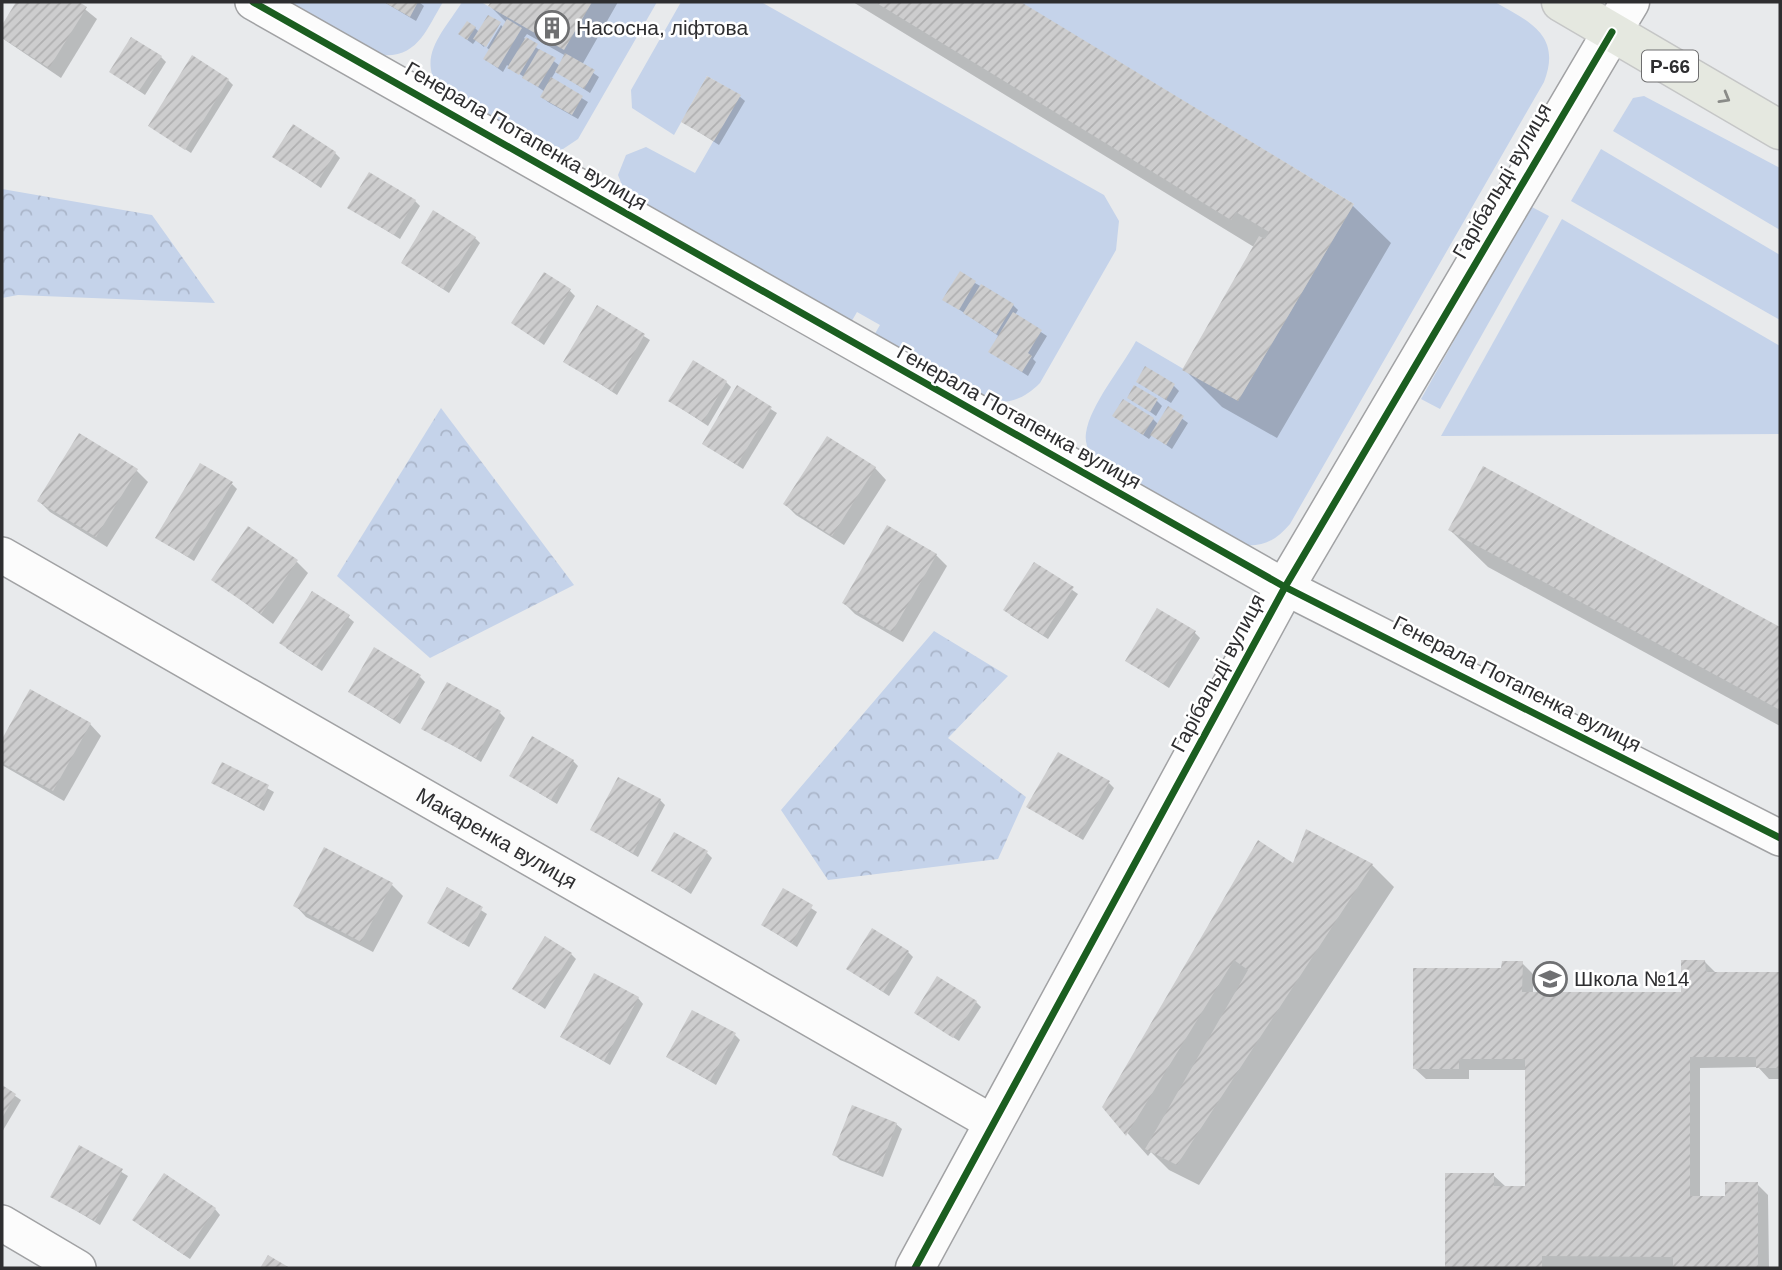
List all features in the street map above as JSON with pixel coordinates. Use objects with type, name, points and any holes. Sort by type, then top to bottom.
[{"type":"main road","name":"Р-66","points":[[1561,2],[1621,17],[1780,130]]},
{"type":"street","name":"Генерала Потапенка вулиця","points":[[253,2],[1285,587],[1780,838]]},
{"type":"street","name":"Гарібальді вулиця","points":[[915,1268],[1285,587],[1621,17]]},
{"type":"street","name":"Макаренка вулиця","points":[[2,555],[993,1124]]},
{"type":"street","points":[[2,1223],[78,1268]]},
{"type":"green space","points":[[287,2],[443,2],[426,31],[413,46],[394,55],[382,55]]},
{"type":"green space","points":[[462,2],[481,2],[564,49],[592,2],[657,2],[578,139],[560,151],[545,148],[438,87],[430,64],[432,53],[441,33]]},
{"type":"green space","points":[[681,2],[761,2],[1104,195],[1119,221],[1116,250],[1040,383],[1020,398],[1006,402],[982,400],[873,337],[880,325],[857,312],[850,324],[626,195],[618,175],[626,155],[646,147],[695,173],[740,95],[707,76],[674,135],[632,108],[631,90]]},
{"type":"green space","points":[[1020,2],[1495,2],[1531,24],[1546,41],[1549,52],[1544,82],[1290,524],[1278,536],[1265,543],[1234,544],[1100,467],[1087,447],[1086,433],[1100,398],[1136,341],[1238,401],[1354,204]]},
{"type":"green space","points":[[1644,96],[1780,168],[1780,230],[1613,131],[1633,98]]},
{"type":"green space","points":[[1601,149],[1780,255],[1780,320],[1571,201]]},
{"type":"green space","points":[[2,189],[152,215],[215,303],[18,295],[2,298]]},
{"type":"green space","points":[[1530,206],[1549,216],[1440,409],[1421,399]]},
{"type":"green space","points":[[1562,219],[1780,346],[1780,434],[1441,436]]},
{"type":"green space","points":[[441,408],[574,585],[430,658],[337,576]]},
{"type":"green space","points":[[934,631],[1008,676],[948,738],[1026,797],[998,859],[828,880],[781,810]]},
{"type":"building","points":[[16,2],[79,2],[87,7],[49,68],[2,38],[2,25]]},
{"type":"building","points":[[384,2],[418,2],[410,17]]},
{"type":"building","name":"Насосна, ліфтова","points":[[491,2],[592,2],[564,50],[488,6]]},
{"type":"building","points":[[875,2],[1021,2],[1354,204],[1238,401],[1182,370],[1259,236],[1265,239],[1269,232],[1236,212],[1231,220]]},
{"type":"building","points":[[488,15],[501,22],[486,47],[473,39]]},
{"type":"building","points":[[507,19],[522,28],[498,68],[483,59]]},
{"type":"building","points":[[467,21],[476,27],[467,40],[458,34]]},
{"type":"building","points":[[131,37],[162,56],[139,91],[109,72]]},
{"type":"building","points":[[526,37],[538,44],[519,75],[507,68]]},
{"type":"building","points":[[539,49],[556,58],[538,87],[522,78]]},
{"type":"building","points":[[565,53],[595,70],[584,89],[555,72]]},
{"type":"building","points":[[192,55],[229,79],[185,150],[148,126]]},
{"type":"building","points":[[707,76],[741,95],[714,141],[681,122]]},
{"type":"building","points":[[551,77],[583,96],[572,115],[540,97]]},
{"type":"building","points":[[293,124],[336,152],[316,184],[272,157]]},
{"type":"building","points":[[369,172],[416,200],[394,235],[347,208]]},
{"type":"building","points":[[433,210],[476,237],[443,289],[401,263]]},
{"type":"building","points":[[960,271],[976,281],[959,310],[942,300]]},
{"type":"building","points":[[544,272],[571,289],[538,341],[511,323]]},
{"type":"building","points":[[981,284],[1014,304],[996,334],[963,313]]},
{"type":"building","points":[[597,305],[645,334],[612,391],[563,362]]},
{"type":"building","points":[[1013,312],[1042,330],[1028,353],[1032,356],[1022,372],[988,352]]},
{"type":"building","points":[[693,360],[727,381],[703,422],[668,401]]},
{"type":"building","points":[[1145,366],[1175,384],[1166,400],[1136,382]]},
{"type":"building","points":[[737,385],[772,407],[737,465],[702,444]]},
{"type":"building","points":[[1134,385],[1158,399],[1150,412],[1127,398]]},
{"type":"building","points":[[1123,399],[1154,418],[1143,435],[1112,416]]},
{"type":"building","points":[[1168,406],[1184,416],[1166,445],[1150,435]]},
{"type":"building","points":[[79,433],[138,469],[96,537],[37,501]]},
{"type":"building","points":[[827,436],[876,467],[832,536],[783,504]]},
{"type":"building","points":[[200,463],[233,482],[188,557],[155,538]]},
{"type":"building","points":[[1483,466],[1780,627],[1780,710],[1448,530]]},
{"type":"building","points":[[887,525],[937,554],[892,632],[842,603]]},
{"type":"building","points":[[248,526],[298,560],[261,614],[211,580]]},
{"type":"building","points":[[1034,562],[1074,587],[1043,635],[1003,610]]},
{"type":"building","points":[[312,591],[350,615],[316,667],[279,643]]},
{"type":"building","points":[[1157,608],[1196,631],[1164,684],[1125,661]]},
{"type":"building","points":[[374,647],[421,675],[395,720],[348,692]]},
{"type":"building","points":[[447,682],[501,711],[476,758],[421,729]]},
{"type":"building","points":[[30,689],[91,723],[53,791],[2,763],[2,739]]},
{"type":"building","points":[[532,736],[574,760],[551,800],[509,776]]},
{"type":"building","points":[[1058,752],[1110,781],[1078,837],[1026,807]]},
{"type":"building","points":[[222,762],[269,785],[259,807],[211,783]]},
{"type":"building","points":[[618,777],[661,799],[633,853],[590,830]]},
{"type":"building","points":[[1306,829],[1373,864],[1177,1165],[1145,1149],[1248,970],[1234,960],[1126,1136],[1102,1107],[1258,840],[1293,863]]},
{"type":"building","points":[[674,832],[708,851],[686,890],[651,871]]},
{"type":"building","points":[[324,847],[393,883],[361,942],[293,906]]},
{"type":"building","points":[[447,887],[483,907],[463,944],[427,923]]},
{"type":"building","points":[[783,888],[813,905],[792,943],[761,925]]},
{"type":"building","points":[[872,928],[909,951],[883,992],[846,969]]},
{"type":"building","points":[[545,936],[572,953],[539,1005],[512,989]]},
{"type":"building","points":[[1681,960],[1705,960],[1706,972],[1780,972],[1780,1068],[1756,1068],[1756,1057],[1690,1057],[1690,1196],[1725,1196],[1725,1182],[1758,1182],[1758,1268],[1673,1268],[1673,1257],[1542,1256],[1542,1268],[1445,1268],[1445,1173],[1494,1173],[1494,1186],[1525,1186],[1525,1059],[1459,1059],[1459,1069],[1413,1069],[1413,968],[1501,968],[1502,961],[1523,961],[1522,992],[1681,992]]},
{"type":"building","points":[[594,973],[639,997],[604,1061],[560,1037]]},
{"type":"building","points":[[937,976],[977,1001],[953,1038],[914,1013]]},
{"type":"building","points":[[692,1010],[736,1033],[710,1081],[666,1057]]},
{"type":"building","points":[[2,1085],[16,1094],[2,1118]]},
{"type":"building","points":[[852,1105],[897,1123],[878,1173],[832,1155]]},
{"type":"building","points":[[79,1145],[123,1169],[95,1221],[50,1197]]},
{"type":"building","points":[[164,1173],[216,1208],[184,1255],[132,1220]]},
{"type":"building","points":[[268,1255],[290,1268],[260,1268]]},
{"type":"cycle path","points":[[253,2],[1285,587],[1780,838]]},
{"type":"cycle path","points":[[915,1268],[1285,587],[1612,32]]},
{"type":"place","name":"Насосна, ліфтова","points":[[552,28]]},
{"type":"place","name":"Школа №14","points":[[1550,979]]}]
